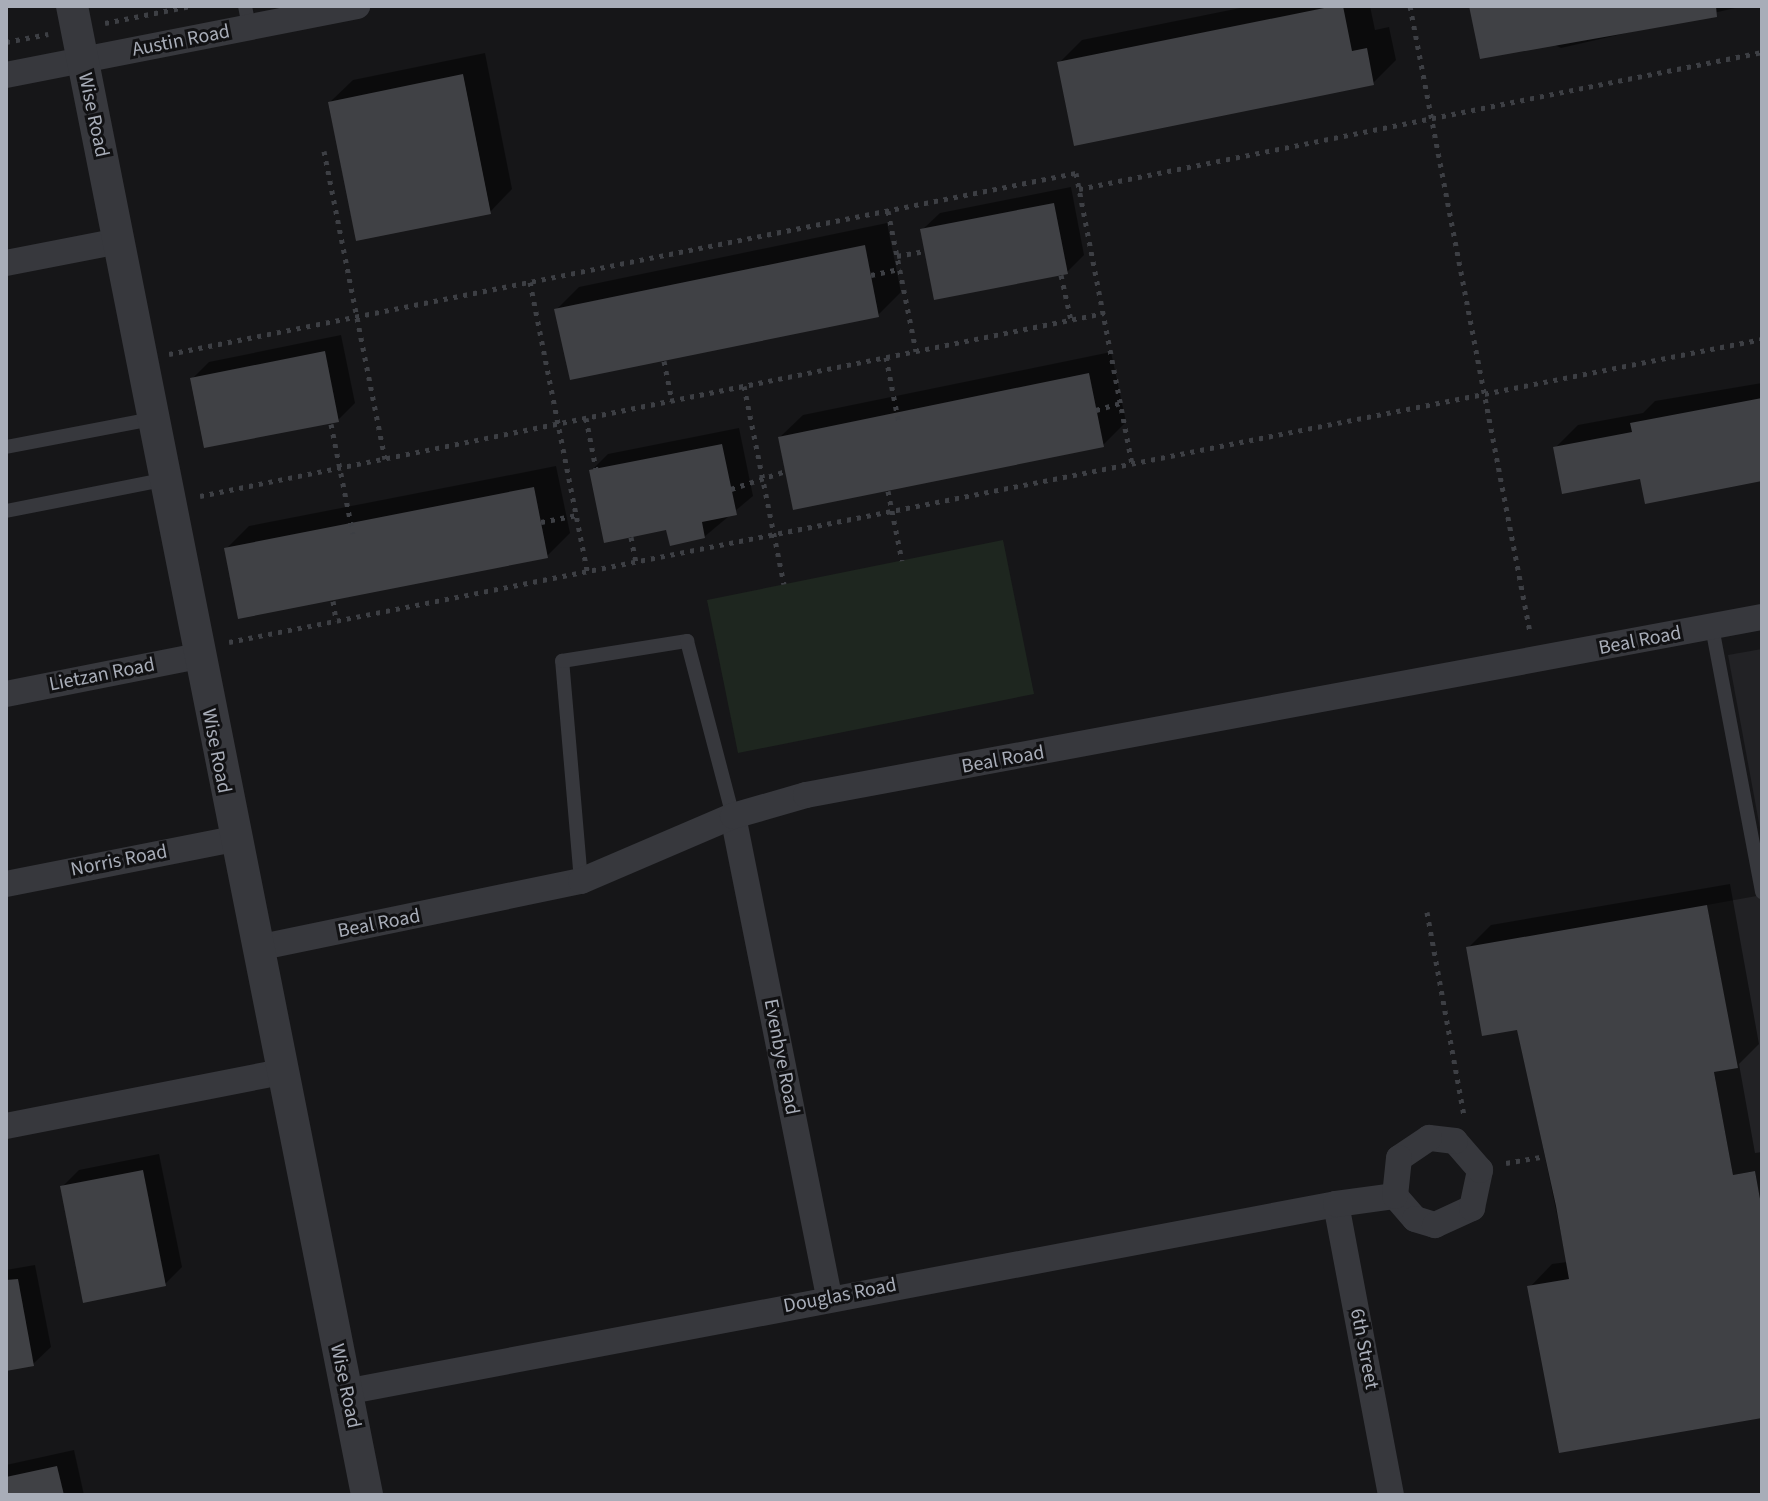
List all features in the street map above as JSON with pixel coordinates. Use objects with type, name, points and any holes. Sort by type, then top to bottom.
[{"type":"street","name":"Wise Road","points":[[72,6],[233,839],[367,1495]]},
{"type":"street","name":"Austin Road","points":[[6,75],[82,60],[247,17],[357,6]]},
{"type":"street","points":[[6,263],[119,241]]},
{"type":"street","name":"Beal Road","points":[[257,948],[581,881],[733,816],[806,795],[1762,617]]},
{"type":"street","name":"Lietzan Road","points":[[6,694],[198,652]]},
{"type":"street","name":"Evenbye Road","points":[[733,816],[829,1298]]},
{"type":"street","name":"Norris Road","points":[[6,884],[233,839]]},
{"type":"street","points":[[6,1126],[282,1072]]},
{"type":"street","name":"Douglas Road","points":[[345,1392],[829,1298],[1336,1204],[1395,1196]]},
{"type":"street","name":"6th Street","points":[[1336,1204],[1391,1495]]},
{"type":"lane","points":[[6,447],[151,419]]},
{"type":"lane","points":[[6,511],[165,492]]},
{"type":"lane","points":[[1712,627],[1762,892]]},
{"type":"lane","points":[[581,881],[562,661],[687,641],[733,816]]},
{"type":"path","points":[[1410,6],[1535,661]]},
{"type":"path","points":[[1079,189],[1762,52]]},
{"type":"path","points":[[324,151],[385,459]]},
{"type":"path","points":[[140,360],[1076,173],[1132,463]]},
{"type":"path","points":[[888,211],[916,351]]},
{"type":"path","points":[[897,256],[924,251]]},
{"type":"path","points":[[871,275],[900,269]]},
{"type":"path","points":[[1061,275],[1071,320]]},
{"type":"path","points":[[530,282],[587,571]]},
{"type":"path","points":[[165,492],[340,468],[1104,313]]},
{"type":"path","points":[[198,652],[336,621],[1762,339]]},
{"type":"path","points":[[886,357],[899,424]]},
{"type":"path","points":[[664,361],[672,401]]},
{"type":"path","points":[[744,386],[784,584]]},
{"type":"path","points":[[1096,410],[1121,403]]},
{"type":"path","points":[[586,418],[596,469]]},
{"type":"path","points":[[331,424],[353,534]]},
{"type":"path","points":[[731,489],[765,482],[786,471]]},
{"type":"path","points":[[888,491],[902,561]]},
{"type":"path","points":[[541,522],[577,515]]},
{"type":"path","points":[[631,537],[636,562]]},
{"type":"path","points":[[333,601],[336,621]]},
{"type":"path","points":[[1427,912],[1466,1124]]},
{"type":"path","points":[[1494,1165],[1540,1157]]},
{"type":"shaded area","points":[[1003,540],[1034,694],[738,753],[707,600]]},
{"type":"shaded area","points":[[1762,649],[1762,839],[1728,655]]},
{"type":"shaded area","points":[[1762,895],[1762,1210],[1755,1171],[1733,1175],[1714,1072],[1737,1068],[1707,905]]},
{"type":"building","points":[[1343,6],[1352,51],[1367,48],[1374,85],[1074,146],[1057,62]]},
{"type":"building","points":[[1469,6],[1716,6],[1717,17],[1480,59]]},
{"type":"building","points":[[463,74],[491,214],[356,241],[328,102]]},
{"type":"building","points":[[1054,203],[1068,274],[934,300],[920,229]]},
{"type":"building","points":[[865,245],[879,317],[570,380],[554,309]]},
{"type":"building","points":[[325,351],[339,422],[204,448],[190,378]]},
{"type":"building","points":[[1089,373],[1104,447],[793,510],[778,437]]},
{"type":"building","points":[[1762,398],[1762,481],[1645,504],[1640,479],[1562,494],[1553,447],[1632,432],[1630,423]]},
{"type":"building","points":[[722,444],[737,515],[702,522],[705,538],[670,546],[666,530],[604,543],[589,470]]},
{"type":"building","points":[[534,487],[548,558],[238,619],[224,548]]},
{"type":"building","points":[[1707,905],[1738,1068],[1714,1072],[1733,1175],[1755,1171],[1762,1210],[1762,1418],[1559,1453],[1527,1286],[1569,1279],[1556,1206],[1517,1030],[1482,1036],[1466,947]]},
{"type":"building","points":[[143,1170],[166,1286],[83,1303],[60,1186]]},
{"type":"building","points":[[18,1279],[34,1366],[6,1371],[6,1280]]},
{"type":"building","points":[[57,1466],[64,1495],[6,1495],[6,1477]]}]
